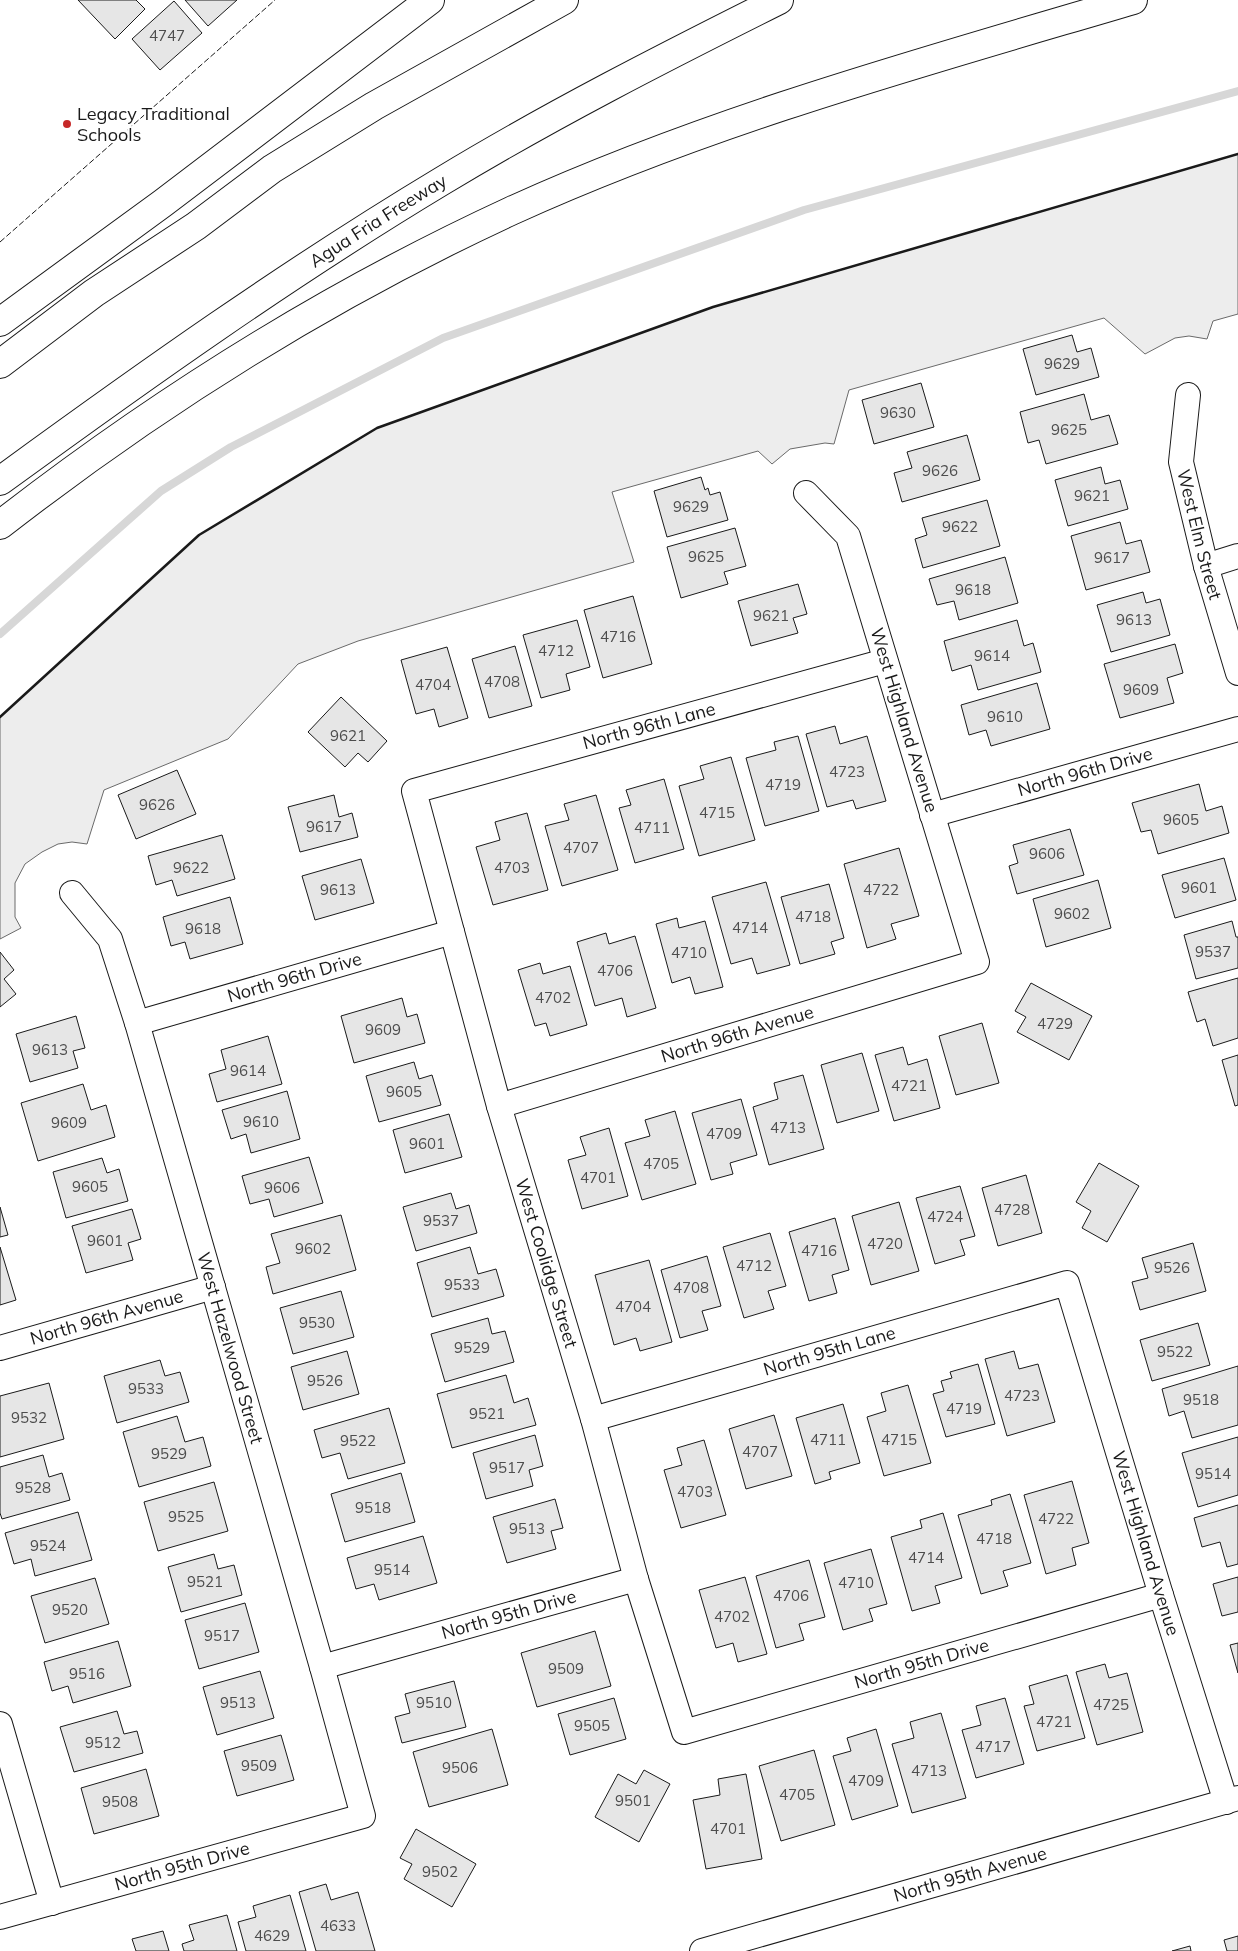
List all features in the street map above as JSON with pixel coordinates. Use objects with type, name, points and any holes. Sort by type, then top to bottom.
[{"type":"highway","points":[[0,322],[163,202],[430,0]]},
{"type":"highway","points":[[0,364],[94,293],[196,226],[272,169],[374,106],[564,0]]},
{"type":"highway","name":"Agua Fria Freeway","points":[[0,481],[233,314],[396,209],[599,91],[779,0]]},
{"type":"highway","points":[[0,525],[108,445],[246,353],[313,312],[511,211],[685,141],[807,97],[1133,0]]},
{"type":"street","name":"West Elm Street","points":[[1188,394],[1180,462],[1206,566],[1238,673]]},
{"type":"street","name":"West Highland Avenue","points":[[806,493],[848,536],[977,962]]},
{"type":"street","points":[[1206,566],[1238,556]]},
{"type":"street","name":"North 96th Lane","points":[[414,791],[885,661]]},
{"type":"street","name":"North 96th Drive","points":[[932,815],[1238,729]]},
{"type":"street","name":"West Coolidge Street","points":[[414,791],[499,1106],[593,1418],[636,1579],[684,1732]]},
{"type":"street","name":"West Hazelwood Street","points":[[72,893],[110,939],[137,1023],[363,1816]]},
{"type":"street","name":"North 96th Drive","points":[[137,1023],[452,932]]},
{"type":"street","name":"North 96th Avenue","points":[[499,1106],[977,962]]},
{"type":"street","name":"West Highland Avenue","points":[[1067,1283],[1161,1596],[1232,1800]]},
{"type":"street","name":"North 95th Lane","points":[[593,1418],[1067,1283]]},
{"type":"street","name":"North 96th Avenue","points":[[0,1348],[213,1288]]},
{"type":"street","name":"North 95th Drive","points":[[322,1667],[636,1579]]},
{"type":"street","name":"North 95th Drive","points":[[684,1732],[1161,1596]]},
{"type":"street","points":[[0,1724],[52,1903]]},
{"type":"street","name":"North 95th Avenue","points":[[702,1951],[1232,1800]]},
{"type":"street","name":"North 95th Drive","points":[[0,1918],[363,1816]]},
{"type":"shaded area","points":[[1238,154],[1238,314],[1213,321],[1207,339],[1189,336],[1175,338],[1145,354],[1104,318],[849,390],[834,444],[825,443],[790,449],[772,464],[758,451],[612,492],[634,562],[358,641],[298,664],[228,739],[104,790],[87,844],[72,842],[58,844],[25,864],[15,883],[15,917],[21,928],[0,939],[0,717],[199,535],[377,428],[713,307]]},
{"type":"building","points":[[78,0],[136,0],[145,9],[115,39]]},
{"type":"building","points":[[185,0],[237,0],[208,26]]},
{"type":"building","points":[[174,1],[202,33],[160,70],[132,39]]},
{"type":"building","points":[[1072,335],[1077,352],[1091,348],[1099,377],[1036,395],[1023,349]]},
{"type":"building","points":[[921,383],[934,427],[874,444],[862,400]]},
{"type":"building","points":[[1084,394],[1091,420],[1109,415],[1118,444],[1046,464],[1039,440],[1028,443],[1020,412]]},
{"type":"building","points":[[967,435],[980,480],[902,502],[894,473],[912,468],[907,452]]},
{"type":"building","points":[[1101,467],[1105,484],[1120,480],[1128,509],[1068,526],[1055,480]]},
{"type":"building","points":[[701,477],[705,490],[708,488],[710,495],[720,492],[728,520],[667,537],[654,491]]},
{"type":"building","points":[[987,500],[1000,546],[923,568],[915,539],[927,535],[922,518]]},
{"type":"building","points":[[1120,522],[1126,544],[1141,540],[1150,572],[1086,590],[1071,536]]},
{"type":"building","points":[[735,528],[746,566],[724,572],[728,584],[681,598],[667,547]]},
{"type":"building","points":[[1005,557],[1018,603],[959,620],[954,601],[937,605],[929,579]]},
{"type":"building","points":[[798,584],[807,614],[793,618],[798,633],[751,646],[738,601]]},
{"type":"building","points":[[1143,592],[1146,603],[1160,599],[1170,635],[1111,652],[1097,605]]},
{"type":"building","points":[[633,596],[652,664],[603,678],[584,610]]},
{"type":"building","points":[[577,620],[590,667],[566,674],[570,690],[541,698],[523,635]]},
{"type":"building","points":[[1017,620],[1024,646],[1033,643],[1041,672],[978,690],[971,665],[952,671],[944,641]]},
{"type":"building","points":[[1175,644],[1183,673],[1167,678],[1174,703],[1120,718],[1104,664]]},
{"type":"building","points":[[515,646],[532,706],[489,718],[472,659]]},
{"type":"building","points":[[447,647],[468,718],[439,727],[434,709],[416,714],[401,660]]},
{"type":"building","points":[[1037,683],[1050,729],[991,746],[986,730],[969,735],[961,705]]},
{"type":"building","points":[[341,697],[387,741],[368,762],[358,753],[345,767],[308,732]]},
{"type":"building","points":[[835,726],[840,744],[867,736],[886,801],[856,809],[853,800],[827,807],[806,734]]},
{"type":"building","points":[[798,736],[819,811],[765,826],[746,758],[776,750],[774,742]]},
{"type":"building","points":[[731,757],[755,840],[699,856],[679,786],[704,779],[700,766]]},
{"type":"building","points":[[177,770],[196,814],[136,839],[118,795]]},
{"type":"building","points":[[664,779],[684,849],[635,863],[619,808],[631,805],[626,790]]},
{"type":"building","points":[[1199,784],[1206,811],[1222,806],[1229,833],[1158,854],[1151,830],[1141,832],[1132,803]]},
{"type":"building","points":[[334,795],[339,817],[352,813],[358,837],[300,852],[288,807]]},
{"type":"building","points":[[596,795],[618,870],[562,886],[545,826],[569,820],[564,804]]},
{"type":"building","points":[[527,813],[548,890],[493,905],[476,847],[500,840],[495,822]]},
{"type":"building","points":[[1070,829],[1084,875],[1017,894],[1009,866],[1018,863],[1013,845]]},
{"type":"building","points":[[222,835],[235,879],[177,896],[172,880],[156,885],[148,856]]},
{"type":"building","points":[[899,848],[919,916],[891,924],[896,939],[867,948],[844,864]]},
{"type":"building","points":[[1224,858],[1236,900],[1175,918],[1162,875]]},
{"type":"building","points":[[361,859],[374,903],[315,920],[302,876]]},
{"type":"building","points":[[1098,880],[1111,928],[1046,947],[1033,899]]},
{"type":"building","points":[[766,882],[790,965],[757,974],[752,958],[731,964],[712,897]]},
{"type":"building","points":[[829,884],[844,938],[831,942],[835,954],[800,964],[781,897]]},
{"type":"building","points":[[230,897],[243,944],[190,959],[185,942],[171,946],[163,917]]},
{"type":"building","points":[[677,918],[679,928],[705,921],[723,987],[695,994],[690,977],[672,983],[656,924]]},
{"type":"building","points":[[1232,921],[1236,937],[1238,937],[1238,968],[1196,979],[1184,935]]},
{"type":"building","points":[[606,933],[609,944],[635,936],[656,1008],[627,1017],[622,998],[595,1006],[577,942]]},
{"type":"building","points":[[0,952],[14,970],[4,979],[16,994],[0,1007]]},
{"type":"building","points":[[540,963],[543,974],[570,966],[587,1025],[550,1036],[546,1023],[535,1026],[518,970]]},
{"type":"building","points":[[1238,978],[1238,1038],[1213,1046],[1205,1019],[1197,1022],[1188,992]]},
{"type":"building","points":[[1031,983],[1092,1016],[1069,1060],[1017,1032],[1026,1017],[1015,1011]]},
{"type":"building","points":[[402,998],[407,1017],[417,1014],[425,1043],[354,1063],[341,1016]]},
{"type":"building","points":[[76,1016],[85,1048],[73,1051],[78,1068],[30,1082],[16,1034]]},
{"type":"building","points":[[982,1023],[999,1083],[956,1095],[939,1036]]},
{"type":"building","points":[[268,1036],[282,1084],[217,1102],[209,1074],[226,1069],[221,1050]]},
{"type":"building","points":[[903,1047],[908,1065],[927,1059],[940,1108],[894,1121],[875,1055]]},
{"type":"building","points":[[862,1053],[879,1111],[837,1123],[821,1065]]},
{"type":"building","points":[[1238,1055],[1238,1105],[1235,1106],[1222,1060]]},
{"type":"building","points":[[414,1062],[419,1079],[432,1075],[441,1105],[379,1122],[366,1076]]},
{"type":"building","points":[[803,1075],[824,1149],[769,1165],[753,1107],[778,1099],[774,1083]]},
{"type":"building","points":[[83,1084],[91,1110],[106,1105],[115,1137],[38,1161],[21,1103]]},
{"type":"building","points":[[287,1091],[300,1139],[251,1153],[246,1134],[231,1139],[222,1110]]},
{"type":"building","points":[[741,1099],[757,1155],[730,1163],[733,1174],[711,1180],[692,1113]]},
{"type":"building","points":[[675,1111],[696,1184],[642,1200],[625,1143],[650,1136],[645,1120]]},
{"type":"building","points":[[449,1114],[462,1157],[405,1173],[393,1130]]},
{"type":"building","points":[[609,1128],[628,1196],[582,1209],[568,1160],[586,1155],[580,1137]]},
{"type":"building","points":[[309,1157],[323,1203],[274,1217],[269,1199],[250,1204],[242,1176]]},
{"type":"building","points":[[102,1158],[107,1173],[119,1169],[128,1201],[66,1218],[53,1172]]},
{"type":"building","points":[[1099,1163],[1139,1186],[1107,1242],[1082,1228],[1091,1211],[1076,1202]]},
{"type":"building","points":[[1026,1175],[1042,1233],[998,1246],[982,1188]]},
{"type":"building","points":[[960,1186],[975,1236],[960,1240],[965,1255],[935,1264],[916,1198]]},
{"type":"building","points":[[451,1193],[456,1209],[469,1205],[477,1233],[416,1251],[403,1207]]},
{"type":"building","points":[[899,1202],[919,1271],[871,1285],[852,1216]]},
{"type":"building","points":[[0,1207],[8,1235],[0,1237]]},
{"type":"building","points":[[132,1209],[141,1239],[128,1243],[133,1260],[86,1273],[72,1226]]},
{"type":"building","points":[[341,1215],[356,1270],[273,1294],[266,1267],[280,1263],[271,1234]]},
{"type":"building","points":[[835,1218],[849,1270],[832,1275],[837,1293],[809,1301],[789,1232]]},
{"type":"building","points":[[770,1233],[786,1286],[768,1291],[774,1309],[744,1318],[723,1247]]},
{"type":"building","points":[[1193,1243],[1206,1291],[1140,1310],[1132,1282],[1148,1278],[1142,1258]]},
{"type":"building","points":[[0,1247],[16,1300],[0,1305]]},
{"type":"building","points":[[470,1247],[478,1274],[496,1269],[504,1296],[432,1317],[417,1263]]},
{"type":"building","points":[[707,1256],[721,1306],[702,1311],[708,1330],[680,1338],[661,1270]]},
{"type":"building","points":[[649,1260],[672,1342],[640,1351],[636,1338],[614,1345],[595,1275]]},
{"type":"building","points":[[341,1291],[354,1337],[293,1354],[280,1308]]},
{"type":"building","points":[[488,1318],[492,1334],[505,1331],[514,1362],[445,1382],[431,1334]]},
{"type":"building","points":[[1198,1323],[1210,1365],[1152,1381],[1140,1340]]},
{"type":"building","points":[[347,1351],[359,1394],[303,1410],[291,1367]]},
{"type":"building","points":[[1014,1351],[1019,1369],[1038,1364],[1055,1422],[1007,1436],[985,1359]]},
{"type":"building","points":[[160,1360],[165,1376],[180,1372],[189,1402],[117,1423],[104,1376]]},
{"type":"building","points":[[978,1364],[995,1424],[946,1437],[933,1394],[944,1391],[941,1381],[952,1378],[950,1372]]},
{"type":"building","points":[[1238,1366],[1238,1425],[1192,1438],[1184,1411],[1169,1416],[1162,1389]]},
{"type":"building","points":[[506,1375],[514,1403],[528,1398],[536,1425],[452,1448],[437,1394]]},
{"type":"building","points":[[49,1383],[64,1439],[0,1457],[0,1396]]},
{"type":"building","points":[[908,1385],[931,1463],[884,1476],[867,1417],[886,1411],[881,1393]]},
{"type":"building","points":[[843,1404],[860,1463],[829,1472],[831,1479],[815,1484],[796,1418]]},
{"type":"building","points":[[389,1408],[405,1463],[348,1479],[340,1453],[322,1458],[314,1430]]},
{"type":"building","points":[[774,1415],[792,1476],[746,1489],[729,1429]]},
{"type":"building","points":[[177,1416],[185,1442],[203,1437],[211,1466],[139,1487],[123,1432]]},
{"type":"building","points":[[535,1435],[543,1466],[529,1470],[533,1486],[486,1499],[473,1453]]},
{"type":"building","points":[[1238,1437],[1238,1495],[1198,1507],[1182,1453]]},
{"type":"building","points":[[704,1440],[726,1515],[681,1528],[664,1470],[682,1465],[677,1448]]},
{"type":"building","points":[[43,1455],[49,1477],[62,1473],[70,1500],[2,1519],[0,1513],[0,1467]]},
{"type":"building","points":[[401,1473],[415,1522],[345,1542],[331,1494]]},
{"type":"building","points":[[1072,1481],[1089,1543],[1072,1548],[1076,1565],[1046,1574],[1024,1495]]},
{"type":"building","points":[[214,1482],[228,1531],[158,1551],[144,1502]]},
{"type":"building","points":[[1010,1494],[1031,1563],[1003,1571],[1008,1586],[981,1594],[958,1515],[992,1505],[991,1500]]},
{"type":"building","points":[[555,1499],[563,1528],[551,1531],[556,1549],[507,1563],[493,1517]]},
{"type":"building","points":[[1238,1505],[1238,1564],[1227,1567],[1220,1542],[1202,1547],[1194,1518]]},
{"type":"building","points":[[78,1512],[92,1560],[35,1576],[31,1559],[14,1564],[5,1533]]},
{"type":"building","points":[[943,1513],[962,1578],[935,1586],[940,1603],[912,1611],[891,1537],[922,1528],[920,1520]]},
{"type":"building","points":[[423,1536],[437,1583],[379,1600],[374,1584],[356,1589],[347,1558]]},
{"type":"building","points":[[871,1549],[887,1604],[869,1609],[873,1621],[843,1630],[824,1563]]},
{"type":"building","points":[[214,1554],[218,1569],[234,1565],[242,1595],[181,1612],[168,1567]]},
{"type":"building","points":[[809,1560],[825,1617],[799,1624],[804,1640],[776,1648],[756,1576]]},
{"type":"building","points":[[745,1577],[767,1654],[738,1662],[733,1643],[716,1648],[699,1590]]},
{"type":"building","points":[[1238,1577],[1238,1612],[1222,1616],[1213,1584]]},
{"type":"building","points":[[95,1578],[109,1624],[45,1643],[31,1596]]},
{"type":"building","points":[[245,1603],[259,1652],[199,1669],[185,1620]]},
{"type":"building","points":[[595,1631],[611,1686],[537,1707],[521,1653]]},
{"type":"building","points":[[118,1641],[131,1686],[73,1703],[68,1686],[52,1691],[44,1662]]},
{"type":"building","points":[[1238,1643],[1238,1673],[1230,1645]]},
{"type":"building","points":[[1105,1664],[1109,1678],[1127,1673],[1143,1732],[1097,1745],[1076,1672]]},
{"type":"building","points":[[260,1671],[274,1718],[217,1735],[203,1687]]},
{"type":"building","points":[[1067,1675],[1085,1738],[1037,1751],[1024,1706],[1034,1704],[1029,1686]]},
{"type":"building","points":[[454,1681],[466,1727],[402,1743],[395,1717],[410,1713],[405,1694]]},
{"type":"building","points":[[614,1698],[626,1739],[570,1755],[558,1714]]},
{"type":"building","points":[[1005,1698],[1024,1764],[976,1778],[962,1730],[981,1725],[976,1706]]},
{"type":"building","points":[[117,1711],[124,1734],[137,1731],[143,1753],[74,1772],[60,1727]]},
{"type":"building","points":[[941,1713],[966,1798],[912,1813],[892,1744],[914,1738],[910,1722]]},
{"type":"building","points":[[492,1729],[508,1785],[429,1807],[413,1752]]},
{"type":"building","points":[[876,1729],[898,1806],[852,1820],[833,1756],[851,1751],[847,1738]]},
{"type":"building","points":[[281,1735],[294,1780],[237,1796],[224,1751]]},
{"type":"building","points":[[814,1750],[835,1825],[781,1841],[759,1766]]},
{"type":"building","points":[[146,1769],[159,1816],[94,1834],[81,1788]]},
{"type":"building","points":[[644,1770],[670,1784],[639,1842],[595,1817],[618,1774],[636,1784]]},
{"type":"building","points":[[746,1774],[762,1859],[706,1869],[693,1800],[720,1795],[718,1779]]},
{"type":"building","points":[[416,1829],[476,1864],[452,1907],[404,1879],[412,1864],[400,1858]]},
{"type":"building","points":[[326,1884],[331,1900],[358,1892],[375,1951],[316,1951],[299,1892]]},
{"type":"building","points":[[290,1895],[306,1951],[246,1951],[238,1922],[256,1917],[253,1906]]},
{"type":"building","points":[[227,1915],[237,1951],[184,1951],[182,1944],[194,1940],[189,1925]]},
{"type":"building","points":[[163,1931],[169,1951],[136,1951],[132,1939]]},
{"type":"building","points":[[1238,1936],[1238,1951],[1227,1951],[1224,1940]]},
{"type":"building","points":[[1190,1946],[1191,1951],[1172,1951]]},
{"type":"waterway","points":[[0,634],[161,491],[231,447],[443,338],[804,210],[1238,91]]},
{"type":"fence","points":[[0,242],[275,0]]},
{"type":"wall","points":[[0,717],[199,535],[377,428],[713,307],[1238,154]]},
{"type":"place","name":"Legacy Traditional Schools","points":[[67,124]]}]
